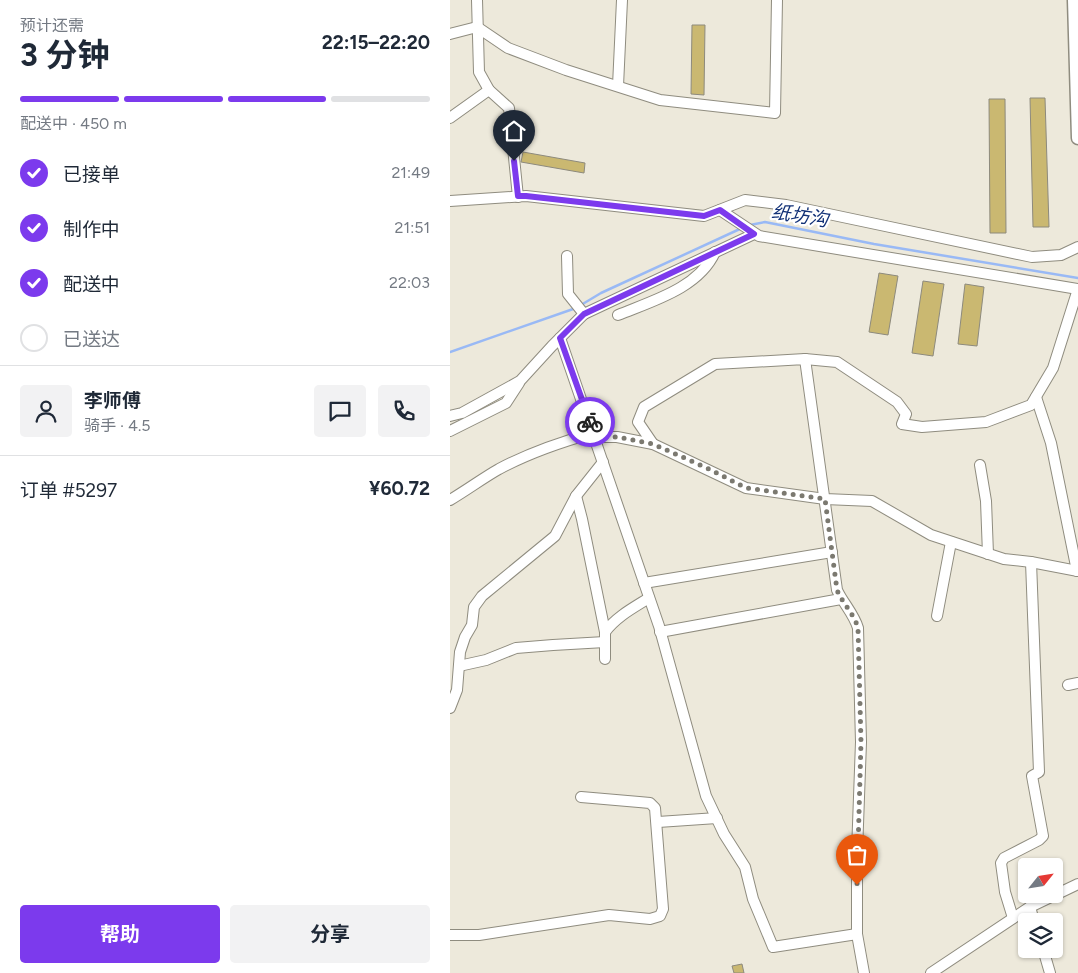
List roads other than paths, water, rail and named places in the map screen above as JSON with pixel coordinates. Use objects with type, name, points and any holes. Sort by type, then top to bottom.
[{"type":"street","points":[[477,0],[479,72],[489,90],[509,108],[518,196]]},
{"type":"street","points":[[618,86],[622,0]]},
{"type":"street","points":[[450,34],[477,27],[508,48],[566,70],[660,100],[775,113],[777,0]]},
{"type":"street","points":[[1074,0],[1078,138]]},
{"type":"street","points":[[450,118],[489,90]]},
{"type":"street","points":[[450,200],[526,196],[704,216],[745,200],[786,205],[1032,257],[1061,255],[1078,247]]},
{"type":"street","points":[[653,444],[638,422],[644,407],[715,364],[805,359],[837,362],[897,402],[906,414],[902,424],[922,427],[986,422],[1031,405],[1053,368],[1078,289],[760,236],[720,210]]},
{"type":"street","points":[[450,431],[506,403],[520,381],[560,338],[580,308],[715,252],[752,232]]},
{"type":"street","points":[[618,315],[668,294],[693,279],[710,263],[715,252]]},
{"type":"street","points":[[567,256],[568,294],[580,308]]},
{"type":"street","points":[[560,338],[604,462],[660,632],[706,796],[724,834],[745,867],[753,899],[773,947],[857,934]]},
{"type":"street","points":[[805,359],[837,590],[840,598],[856,620],[858,628],[861,742],[857,852],[857,934],[864,973]]},
{"type":"street","points":[[450,416],[462,413],[520,381]]},
{"type":"street","points":[[450,500],[498,470],[524,457],[565,441],[594,435],[617,437],[653,444],[746,488],[825,499],[872,502],[931,535],[951,542],[1004,559],[1077,571],[1051,443],[1036,397]]},
{"type":"street","points":[[450,708],[456,690],[460,652],[465,637],[472,625],[474,607],[482,596],[554,536],[576,496],[604,462]]},
{"type":"street","points":[[980,465],[986,501],[988,554]]},
{"type":"street","points":[[576,496],[605,637],[605,659]]},
{"type":"street","points":[[937,616],[951,542]]},
{"type":"street","points":[[644,583],[832,552]]},
{"type":"street","points":[[1013,918],[1005,892],[1001,863],[1004,858],[1039,840],[1043,836],[1032,776],[1039,772],[1031,562]]},
{"type":"street","points":[[605,637],[612,623],[649,598]]},
{"type":"street","points":[[660,632],[840,598]]},
{"type":"street","points":[[459,666],[486,660],[516,648],[605,637]]},
{"type":"street","points":[[450,935],[479,935],[609,915],[650,919],[660,916],[663,909],[658,822],[655,808],[650,803],[581,797]]},
{"type":"street","points":[[658,822],[717,818]]},
{"type":"street","points":[[931,973],[1013,918],[1078,884]]},
{"type":"street","points":[[1030,908],[1032,913]]},
{"type":"street","points":[[1045,958],[1050,973]]},
{"type":"waterway","name":"纸坊沟","points":[[750,225],[765,222],[874,244],[1078,278]]},
{"type":"waterway","name":"纸坊沟","points":[[581,305],[601,293],[742,228]]},
{"type":"waterway","name":"纸坊沟","points":[[450,352],[576,308]]}]
